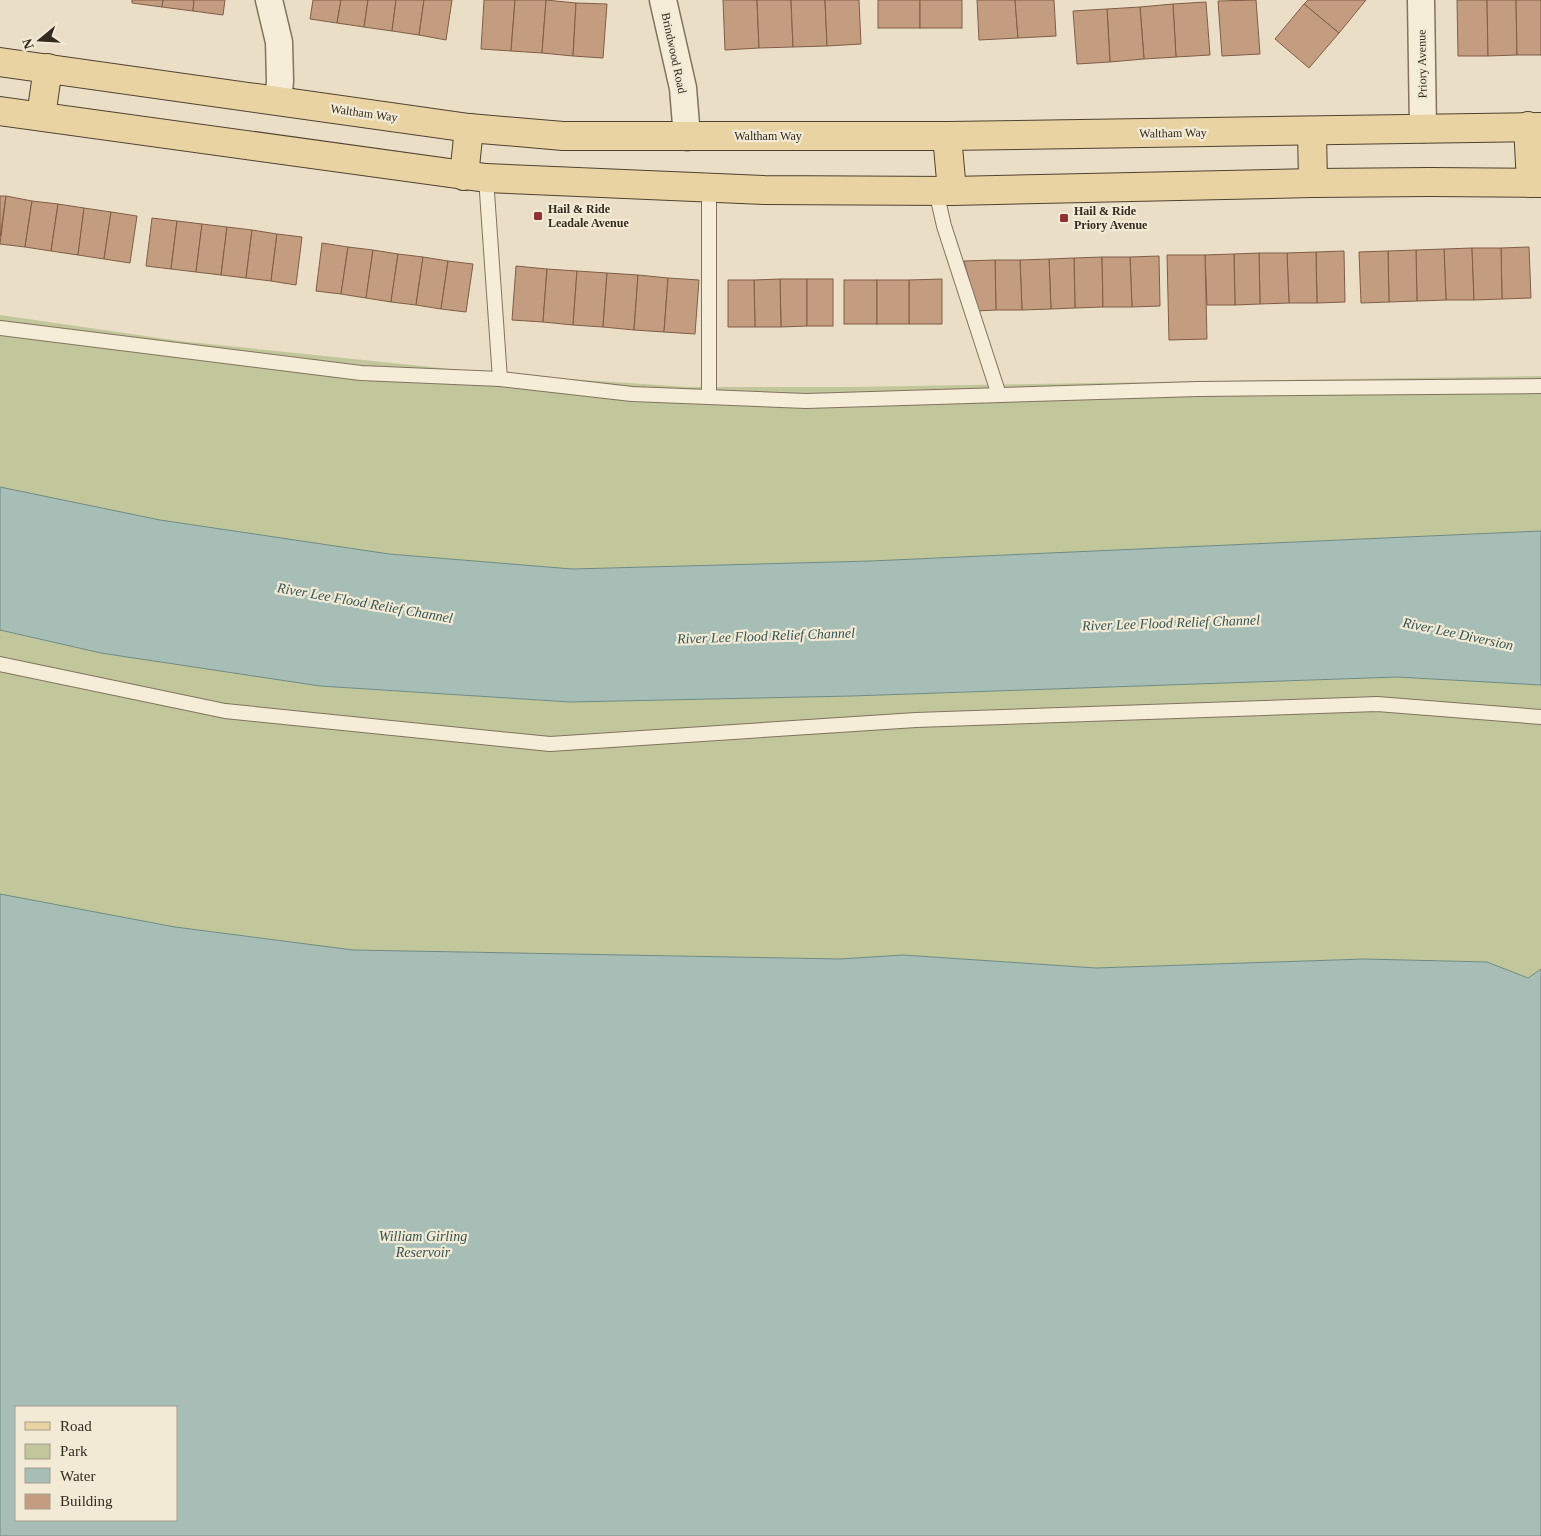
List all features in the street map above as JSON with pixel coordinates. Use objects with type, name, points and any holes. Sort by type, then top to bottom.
[{"type":"main road","name":"Waltham Way","points":[[0,62],[469,128],[563,136],[947,136],[1535,126]]},
{"type":"main road","points":[[41,116],[48,68]]},
{"type":"main road","points":[[0,111],[475,177],[764,190],[944,191],[1313,183],[1536,183],[1535,126]]},
{"type":"main road","points":[[469,128],[475,177]]},
{"type":"main road","points":[[1312,131],[1313,183]]},
{"type":"main road","points":[[944,191],[947,136]]},
{"type":"street","points":[[269,0],[279,42],[280,81],[278,101]]},
{"type":"street","name":"Brindwood Road","points":[[663,0],[683,88],[687,137]]},
{"type":"street","name":"Priory Avenue","points":[[1421,0],[1423,129]]},
{"type":"lane","points":[[475,177],[500,379]]},
{"type":"lane","points":[[709,188],[709,397]]},
{"type":"lane","points":[[944,191],[944,226],[999,395]]},
{"type":"lane","points":[[0,328],[361,373],[500,379],[632,394],[806,401],[1198,389],[1541,386]]},
{"type":"lane","points":[[0,664],[225,711],[550,744],[916,720],[1377,704],[1541,717]]},
{"type":"green space","points":[[0,315],[180,341],[509,375],[688,387],[847,387],[1541,376],[1541,531],[871,561],[572,569],[389,554],[160,520],[0,487]]},
{"type":"green space","points":[[0,630],[101,653],[320,686],[570,702],[852,696],[1397,677],[1539,684],[1541,685],[1541,969],[1528,978],[1487,962],[1365,959],[1096,968],[903,955],[840,959],[353,950],[175,927],[0,894]]},
{"type":"water","points":[[0,487],[160,520],[389,554],[572,569],[871,561],[1541,531],[1541,685],[1397,677],[852,696],[570,702],[320,686],[101,653],[0,630]]},
{"type":"water","name":"William Girling Reservoir","points":[[0,894],[175,927],[353,950],[840,959],[903,955],[1096,968],[1365,959],[1487,962],[1528,978],[1541,969],[1541,1536],[0,1536]]},
{"type":"building","points":[[132,0],[163,0],[162,7],[132,3]]},
{"type":"building","points":[[163,0],[194,0],[193,11],[162,7]]},
{"type":"building","points":[[194,0],[225,0],[223,15],[193,11]]},
{"type":"building","points":[[313,0],[341,0],[337,23],[310,19]]},
{"type":"building","points":[[341,0],[368,0],[364,27],[337,23]]},
{"type":"building","points":[[368,0],[396,0],[392,31],[364,27]]},
{"type":"building","points":[[396,0],[424,0],[419,35],[392,31]]},
{"type":"building","points":[[424,0],[452,0],[446,40],[419,35]]},
{"type":"building","points":[[484,0],[515,0],[511,51],[481,49]]},
{"type":"building","points":[[515,0],[546,0],[542,53],[511,51]]},
{"type":"building","points":[[546,0],[576,3],[573,56],[542,53]]},
{"type":"building","points":[[723,0],[757,0],[759,48],[725,50]]},
{"type":"building","points":[[757,0],[791,0],[793,47],[759,48]]},
{"type":"building","points":[[791,0],[825,0],[827,46],[793,47]]},
{"type":"building","points":[[825,0],[859,0],[861,44],[827,46]]},
{"type":"building","points":[[878,0],[920,0],[920,28],[878,28]]},
{"type":"building","points":[[920,0],[962,0],[962,28],[920,28]]},
{"type":"building","points":[[977,0],[1015,0],[1018,38],[979,40]]},
{"type":"building","points":[[1015,0],[1054,0],[1056,36],[1018,38]]},
{"type":"building","points":[[1256,0],[1260,54],[1222,56],[1218,1]]},
{"type":"building","points":[[1308,0],[1366,0],[1339,33],[1304,4]]},
{"type":"building","points":[[1457,0],[1487,0],[1488,56],[1458,56]]},
{"type":"building","points":[[1487,0],[1516,0],[1517,55],[1488,56]]},
{"type":"building","points":[[1516,0],[1541,0],[1541,55],[1517,55]]},
{"type":"building","points":[[1206,2],[1210,55],[1176,57],[1173,4]]},
{"type":"building","points":[[576,3],[607,4],[603,58],[573,56]]},
{"type":"building","points":[[1173,4],[1176,57],[1144,59],[1140,7]]},
{"type":"building","points":[[1304,4],[1339,33],[1309,68],[1275,39]]},
{"type":"building","points":[[1140,7],[1144,59],[1110,62],[1107,9]]},
{"type":"building","points":[[1107,9],[1110,62],[1077,64],[1073,11]]},
{"type":"building","points":[[0,196],[6,196],[0,237]]},
{"type":"building","points":[[6,196],[32,201],[25,247],[0,244]]},
{"type":"building","points":[[32,201],[58,204],[51,251],[25,247]]},
{"type":"building","points":[[58,204],[84,208],[78,255],[51,251]]},
{"type":"building","points":[[84,208],[111,212],[104,259],[78,255]]},
{"type":"building","points":[[111,212],[137,216],[130,263],[104,259]]},
{"type":"building","points":[[152,218],[177,221],[171,269],[146,266]]},
{"type":"building","points":[[177,221],[202,224],[196,272],[171,269]]},
{"type":"building","points":[[202,224],[227,227],[221,275],[196,272]]},
{"type":"building","points":[[227,227],[252,230],[246,278],[221,275]]},
{"type":"building","points":[[252,230],[277,234],[271,281],[246,278]]},
{"type":"building","points":[[277,234],[302,237],[296,285],[271,281]]},
{"type":"building","points":[[322,243],[348,247],[341,294],[316,291]]},
{"type":"building","points":[[348,247],[373,250],[366,298],[341,294]]},
{"type":"building","points":[[1529,247],[1531,298],[1502,299],[1501,248]]},
{"type":"building","points":[[1472,248],[1474,300],[1446,300],[1444,249]]},
{"type":"building","points":[[1472,248],[1501,248],[1502,299],[1474,300]]},
{"type":"building","points":[[1444,249],[1446,300],[1417,301],[1416,250]]},
{"type":"building","points":[[373,250],[398,254],[391,302],[366,298]]},
{"type":"building","points":[[1416,250],[1417,301],[1389,302],[1388,251]]},
{"type":"building","points":[[1344,251],[1345,302],[1317,303],[1316,252]]},
{"type":"building","points":[[1388,251],[1389,302],[1361,303],[1359,252]]},
{"type":"building","points":[[1316,252],[1317,303],[1289,303],[1287,253]]},
{"type":"building","points":[[1259,253],[1287,253],[1289,303],[1260,304]]},
{"type":"building","points":[[1259,253],[1260,304],[1235,305],[1234,254]]},
{"type":"building","points":[[398,254],[423,257],[416,305],[391,302]]},
{"type":"building","points":[[1234,254],[1235,305],[1207,305],[1205,255]]},
{"type":"building","points":[[1167,255],[1205,255],[1207,339],[1169,340]]},
{"type":"building","points":[[1159,256],[1160,306],[1132,307],[1130,257]]},
{"type":"building","points":[[423,257],[448,261],[441,309],[416,305]]},
{"type":"building","points":[[1102,257],[1103,307],[1075,308],[1074,258]]},
{"type":"building","points":[[1102,257],[1130,257],[1132,307],[1103,307]]},
{"type":"building","points":[[1074,258],[1075,308],[1051,309],[1049,259]]},
{"type":"building","points":[[1049,259],[1051,309],[1022,310],[1020,260]]},
{"type":"building","points":[[995,260],[1020,260],[1022,310],[996,310]]},
{"type":"building","points":[[995,260],[996,310],[977,311],[964,261]]},
{"type":"building","points":[[448,261],[473,264],[466,312],[441,309]]},
{"type":"building","points":[[516,266],[547,269],[543,322],[512,320]]},
{"type":"building","points":[[547,269],[577,271],[573,325],[543,322]]},
{"type":"building","points":[[577,271],[607,273],[603,327],[573,325]]},
{"type":"building","points":[[607,273],[638,275],[634,330],[603,327]]},
{"type":"building","points":[[638,275],[668,278],[664,332],[634,330]]},
{"type":"building","points":[[668,278],[699,280],[695,334],[664,332]]},
{"type":"building","points":[[780,279],[807,279],[807,326],[781,327]]},
{"type":"building","points":[[780,279],[781,327],[755,327],[754,280]]},
{"type":"building","points":[[807,279],[833,279],[833,326],[807,326]]},
{"type":"building","points":[[942,279],[942,324],[909,324],[909,280]]},
{"type":"building","points":[[728,280],[754,280],[755,327],[728,327]]},
{"type":"building","points":[[844,280],[877,280],[877,324],[844,324]]},
{"type":"building","points":[[877,280],[909,280],[909,324],[877,324]]},
{"type":"place","name":"Hail & Ride Leadale Avenue","points":[[538,216]]},
{"type":"place","name":"Hail & Ride Priory Avenue","points":[[1064,218]]},
{"type":"water label","name":"River Lee Flood Relief Channel","points":[[365,603]]},
{"type":"water label","name":"River Lee Flood Relief Channel","points":[[1171,623]]},
{"type":"water label","name":"River Lee Diversion","points":[[1458,634]]},
{"type":"water label","name":"River Lee Flood Relief Channel","points":[[766,636]]}]
